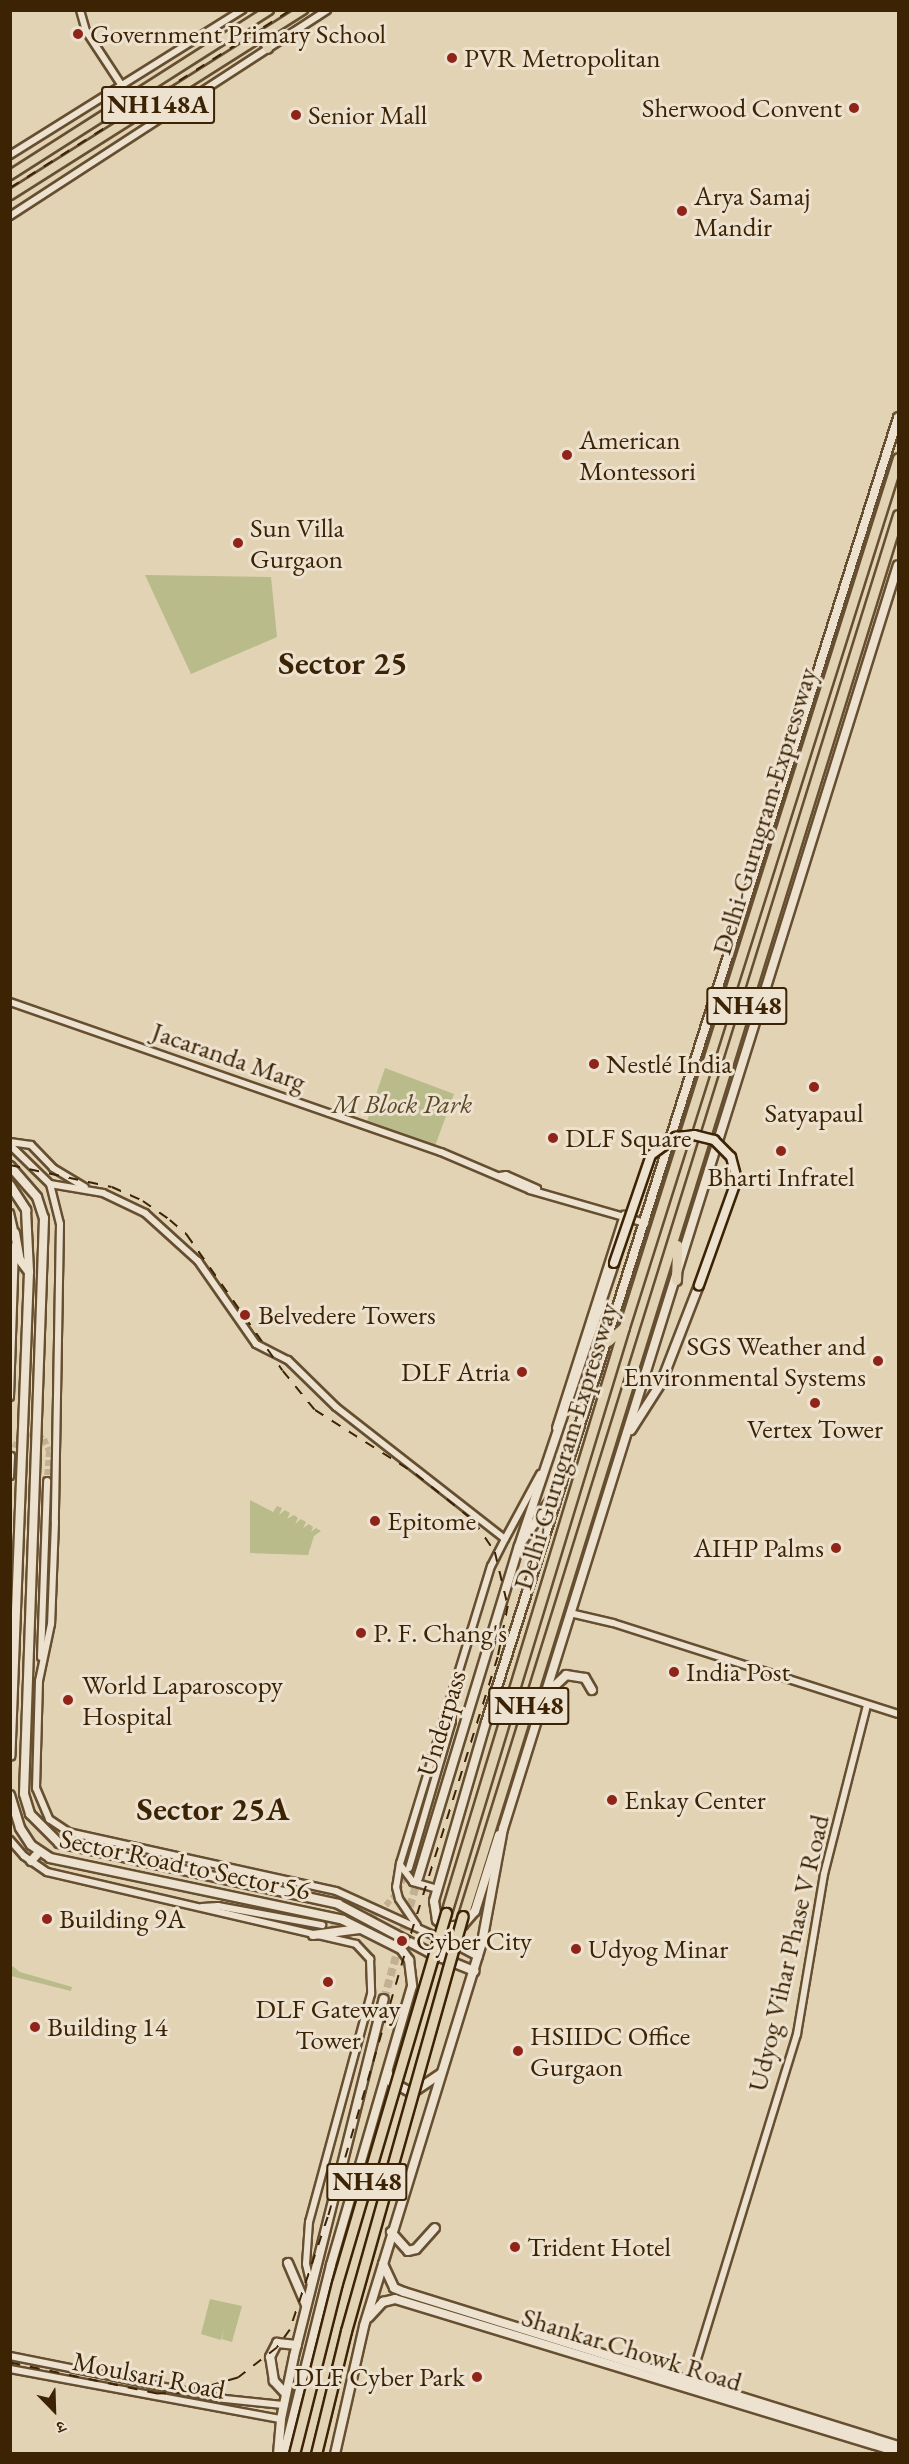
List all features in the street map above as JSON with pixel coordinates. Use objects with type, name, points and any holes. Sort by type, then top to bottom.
[{"type":"highway","name":"Delhi-Gurugram Expressway","points":[[294,2454],[337,2283],[446,1913],[624,1327],[898,458]]},
{"type":"highway","name":"Delhi-Gurugram Expressway","points":[[316,2454],[346,2331],[463,1916],[677,1234],[898,515]]},
{"type":"highway","points":[[676,1280],[677,1234]]},
{"type":"highway","points":[[608,1341],[624,1327]]},
{"type":"main road","name":"NH148A","points":[[10,176],[269,10]]},
{"type":"main road","name":"NH148A","points":[[10,195],[303,10]]},
{"type":"main road","points":[[262,37],[268,49]]},
{"type":"main road","points":[[29,164],[37,178]]},
{"type":"main road","points":[[503,1829],[492,1850],[475,1911],[463,1925],[444,1927],[437,1920],[433,1911],[486,1722],[898,418]]},
{"type":"main road","points":[[335,2454],[364,2326],[391,2232],[478,1957],[503,1829],[898,565]]},
{"type":"main road","name":"Underpass","points":[[418,1878],[553,1440],[567,1406],[651,1155],[658,1146],[676,1137],[694,1135],[714,1140],[731,1157],[737,1179],[666,1369],[652,1400],[625,1438]]},
{"type":"main road","points":[[10,1166],[37,1197],[44,1218],[25,1777],[30,1814],[59,1843],[338,1904],[430,1953],[474,1971]]},
{"type":"main road","points":[[10,1185],[26,1210],[29,1272],[10,1756]]},
{"type":"main road","points":[[15,1233],[20,1260],[29,1272]]},
{"type":"main road","points":[[519,1546],[563,1481]]},
{"type":"main road","points":[[543,1698],[566,1675],[585,1678],[592,1690]]},
{"type":"main road","name":"Sector Road to Sector 56","points":[[10,1794],[20,1828],[39,1852],[62,1863],[343,1920],[401,1949],[409,1960],[412,1986],[331,2265],[284,2454]]},
{"type":"main road","points":[[31,1861],[39,1852]]},
{"type":"main road","points":[[313,1935],[361,1929]]},
{"type":"main road","points":[[442,1958],[447,1941]]},
{"type":"main road","points":[[278,2454],[280,2419],[306,2305],[384,1999]]},
{"type":"main road","points":[[388,2073],[390,2082],[412,2093],[441,2073]]},
{"type":"main road","points":[[391,2232],[408,2251],[416,2248],[435,2228]]},
{"type":"main road","points":[[288,2263],[306,2305]]},
{"type":"main road","name":"Shankar Chowk Road","points":[[383,2264],[394,2288],[404,2292],[898,2446]]},
{"type":"main road","name":"Shankar Chowk Road","points":[[364,2326],[374,2309],[395,2299],[898,2452]]},
{"type":"main road","points":[[286,2394],[274,2381],[270,2357],[277,2343],[297,2345]]},
{"type":"street","points":[[80,10],[86,31],[130,98]]},
{"type":"street","points":[[10,155],[242,10]]},
{"type":"street","points":[[10,216],[327,10]]},
{"type":"street","name":"Jacaranda Marg","points":[[10,1002],[501,1176],[506,1175],[537,1189],[645,1223]]},
{"type":"street","points":[[10,1144],[50,1184],[60,1224],[51,1624],[39,1681]]},
{"type":"street","points":[[10,1144],[31,1145],[53,1168],[89,1190],[145,1213],[198,1261],[256,1344],[288,1360],[336,1407],[505,1539]]},
{"type":"street","points":[[50,1184],[89,1190]]},
{"type":"street","points":[[10,1213],[15,1233],[10,1397]]},
{"type":"street","points":[[553,1440],[624,1215]]},
{"type":"street","points":[[10,1476],[11,1456]]},
{"type":"street","points":[[419,1928],[399,1899],[396,1887],[400,1863],[491,1566],[544,1468]]},
{"type":"street","points":[[47,1481],[36,1788],[49,1819],[57,1826],[74,1833],[336,1891],[478,1957]]},
{"type":"street","points":[[570,1613],[613,1623],[898,1714]]},
{"type":"street","points":[[409,1868],[452,1721],[452,1694]]},
{"type":"street","name":"Udyog Vihar Phase V Road","points":[[690,2382],[797,2034],[824,1874],[867,1705]]},
{"type":"street","points":[[10,1840],[31,1861],[47,1872],[356,1944],[370,1959],[373,1981],[309,2222],[306,2264],[312,2286]]},
{"type":"street","points":[[400,1863],[408,1879],[438,1889]]},
{"type":"street","points":[[197,1908],[218,1906],[322,1925]]},
{"type":"street","name":"Moulsari Road","points":[[10,2356],[225,2399],[283,2405]]},
{"type":"street","name":"Moulsari Road","points":[[10,2369],[280,2419]]},
{"type":"street","points":[[267,2402],[271,2409],[268,2418]]},
{"type":"green space","points":[[145,575],[271,577],[277,637],[191,674]]},
{"type":"green space","name":"M Block Park","points":[[385,1068],[454,1094],[435,1146],[367,1121]]},
{"type":"green space","points":[[250,1500],[273,1512],[277,1506],[282,1508],[279,1515],[285,1510],[290,1513],[287,1519],[294,1515],[298,1518],[295,1524],[301,1519],[306,1522],[303,1528],[309,1524],[313,1527],[311,1532],[316,1528],[321,1531],[314,1536],[308,1555],[250,1553]]},
{"type":"green space","points":[[11,1965],[20,1972],[72,1987],[71,1991],[11,1976]]},
{"type":"green space","points":[[210,2299],[242,2306],[232,2342],[222,2339],[224,2329],[221,2340],[201,2334]]},
{"type":"tunnel","points":[[11,1456],[19,1437],[29,1434],[44,1439],[49,1451],[47,1481]]},
{"type":"tunnel","points":[[322,1925],[346,1928],[380,1912],[398,1891],[407,1871]]},
{"type":"tunnel","points":[[384,1999],[418,1878]]},
{"type":"railway","points":[[10,188],[290,10]]},
{"type":"railway","points":[[10,1165],[112,1187],[143,1201],[187,1235],[283,1371],[315,1410],[416,1474],[474,1521],[495,1552],[508,1606],[498,1657],[410,1937],[328,2217],[290,2330],[277,2348],[238,2378],[186,2393],[157,2394],[10,2363]]},
{"type":"place","name":"Government Primary School","points":[[78,34]]},
{"type":"place","name":"PVR Metropolitan","points":[[452,58]]},
{"type":"place","name":"Sherwood Convent","points":[[854,108]]},
{"type":"place","name":"Senior Mall","points":[[296,115]]},
{"type":"place","name":"Arya Samaj Mandir","points":[[682,211]]},
{"type":"place","name":"American Montessori","points":[[567,455]]},
{"type":"place","name":"Sun Villa Gurgaon","points":[[238,543]]},
{"type":"place","name":"Nestlé India","points":[[594,1064]]},
{"type":"place","name":"Satyapaul","points":[[814,1087]]},
{"type":"place","name":"DLF Square","points":[[553,1138]]},
{"type":"place","name":"Bharti Infratel","points":[[781,1151]]},
{"type":"place","name":"Belvedere Towers","points":[[245,1315]]},
{"type":"place","name":"SGS Weather and Environmental Systems","points":[[878,1361]]},
{"type":"place","name":"DLF Atria","points":[[522,1372]]},
{"type":"place","name":"Vertex Tower","points":[[815,1403]]},
{"type":"place","name":"Epitome","points":[[375,1521]]},
{"type":"place","name":"AIHP Palms","points":[[836,1548]]},
{"type":"place","name":"P. F. Chang's","points":[[361,1633]]},
{"type":"place","name":"India Post","points":[[674,1672]]},
{"type":"place","name":"World Laparoscopy Hospital","points":[[68,1700]]},
{"type":"place","name":"Enkay Center","points":[[612,1800]]},
{"type":"place","name":"Building 9A","points":[[47,1919]]},
{"type":"place","name":"Cyber City","points":[[402,1941]]},
{"type":"place","name":"Udyog Minar","points":[[576,1949]]},
{"type":"place","name":"DLF Gateway Tower","points":[[328,1982]]},
{"type":"place","name":"Building 14","points":[[35,2027]]},
{"type":"place","name":"HSIIDC Office Gurgaon","points":[[518,2051]]},
{"type":"place","name":"Trident Hotel","points":[[515,2247]]},
{"type":"place","name":"DLF Cyber Park","points":[[477,2377]]},
{"type":"district","name":"Sector 25","points":[[343,663]]},
{"type":"district","name":"Sector 25A","points":[[213,1809]]}]
